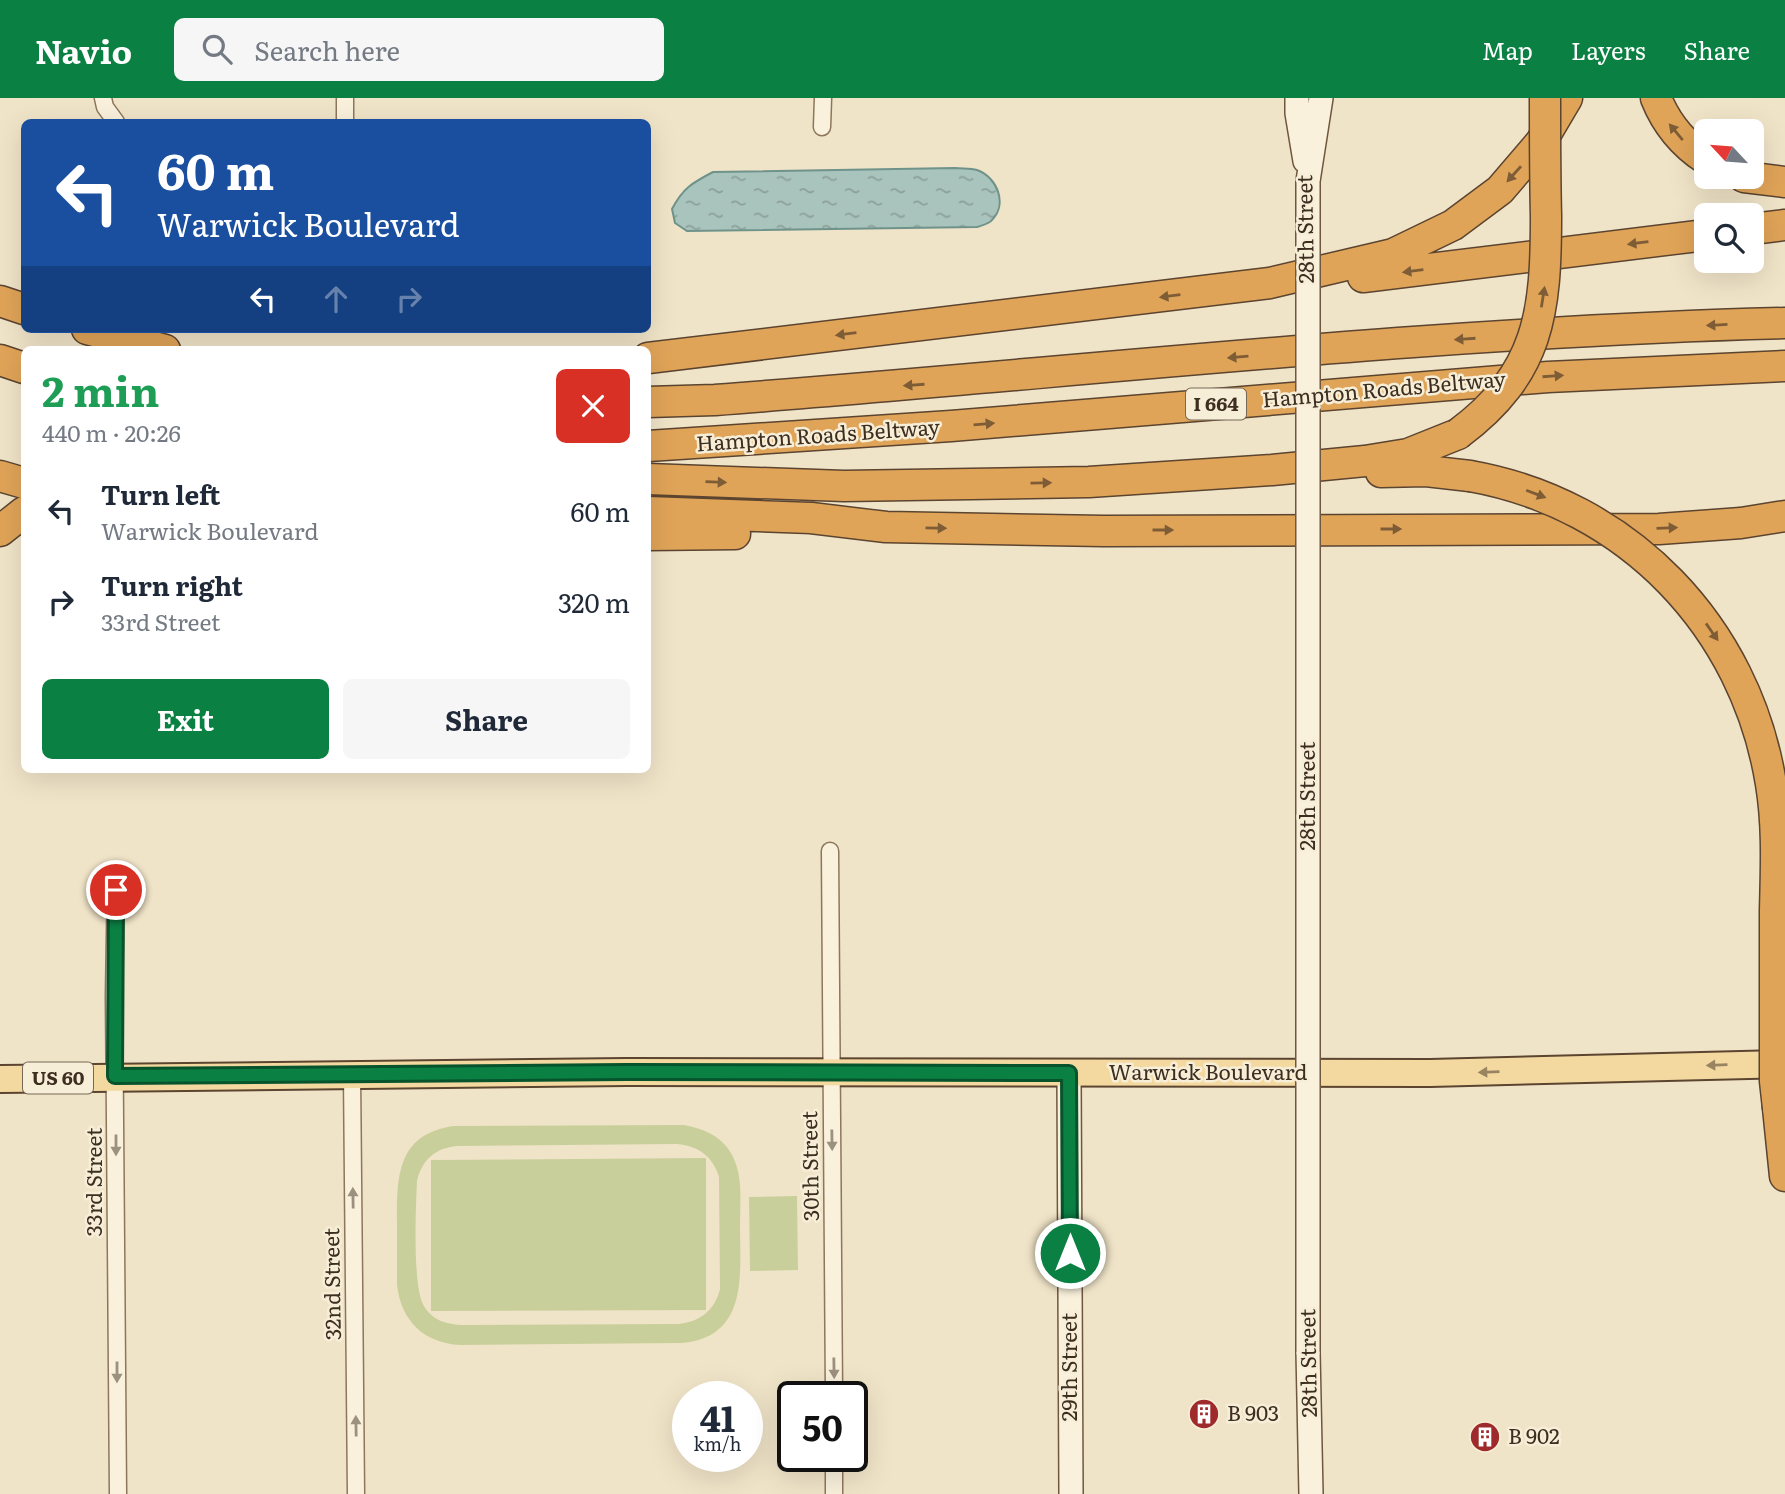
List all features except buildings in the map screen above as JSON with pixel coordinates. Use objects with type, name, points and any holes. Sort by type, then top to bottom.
[{"type":"highway","points":[[651,479],[844,486],[1089,482],[1272,470],[1384,458],[1408,454],[1458,434],[1476,420],[1509,385],[1534,340],[1546,275],[1545,98]]},
{"type":"highway","points":[[1270,283],[1393,254],[1453,225],[1500,190],[1520,168],[1541,142],[1567,98]]},
{"type":"highway","points":[[1656,98],[1668,123],[1694,149]]},
{"type":"highway","points":[[1764,180],[1785,182]]},
{"type":"highway","points":[[1764,228],[1785,225]]},
{"type":"highway","points":[[651,358],[1270,283],[1353,278],[1694,236]]},
{"type":"highway","points":[[0,301],[21,308]]},
{"type":"highway","name":"Hampton Roads Beltway","points":[[651,402],[804,393],[1554,333],[1785,323]]},
{"type":"highway","points":[[102,333],[149,346]]},
{"type":"highway","name":"Hampton Roads Beltway","points":[[651,446],[951,426],[1548,377],[1785,366]]},
{"type":"highway","points":[[1272,470],[1338,474],[1426,471],[1505,483],[1555,501],[1594,521],[1654,566],[1695,609],[1728,656],[1744,687],[1763,740],[1774,803],[1775,1081],[1785,1176]]},
{"type":"highway","points":[[0,477],[21,482]]},
{"type":"highway","points":[[651,512],[811,518],[887,527]]},
{"type":"highway","points":[[0,530],[21,514]]},
{"type":"highway","points":[[651,535],[800,534],[887,527],[1104,531],[1659,529],[1741,523],[1785,516]]},
{"type":"main road","name":"28th Street","points":[[1297,98],[1308,181],[1308,1352],[1311,1494]]},
{"type":"main road","points":[[1308,181],[1321,98]]},
{"type":"main road","name":"Warwick Boulevard","points":[[0,1079],[352,1074],[1430,1073],[1785,1064]]},
{"type":"main road","name":"29th Street","points":[[1069,1073],[1071,1494]]},
{"type":"street","points":[[103,98],[105,107],[114,119]]},
{"type":"street","points":[[345,98],[345,119]]},
{"type":"street","points":[[822,127],[823,98]]},
{"type":"street","name":"30th Street","points":[[830,851],[834,1381]]},
{"type":"street","name":"33rd Street","points":[[116,871],[118,1494]]},
{"type":"street","name":"32nd Street","points":[[352,1074],[356,1494]]},
{"type":"street","points":[[834,1472],[834,1494]]},
{"type":"green space","points":[[683,1125],[714,1136],[725,1144],[734,1158],[740,1186],[739,1282],[730,1316],[719,1329],[704,1338],[682,1343],[460,1345],[425,1335],[403,1309],[397,1285],[397,1203],[400,1172],[411,1147],[421,1138],[435,1130],[454,1126]],"holes":[[[685,1145],[709,1158],[719,1177],[720,1289],[710,1309],[700,1318],[678,1324],[461,1325],[440,1320],[431,1315],[424,1306],[416,1265],[417,1181],[422,1167],[436,1152],[457,1146]]]},
{"type":"green space","points":[[706,1158],[706,1310],[431,1311],[431,1160]]},
{"type":"green space","points":[[797,1196],[798,1270],[750,1271],[749,1197]]},
{"type":"water","points":[[955,168],[977,170],[995,185],[1000,199],[999,206],[997,214],[989,222],[977,227],[687,231],[675,223],[672,209],[689,187],[713,172]]},
{"type":"place","name":"B 903","points":[[1204,1414]]},
{"type":"place","name":"B 902","points":[[1485,1437]]},
{"type":"route","points":[[116,890],[115,1076],[627,1072],[1069,1073],[1070,1253]]}]
